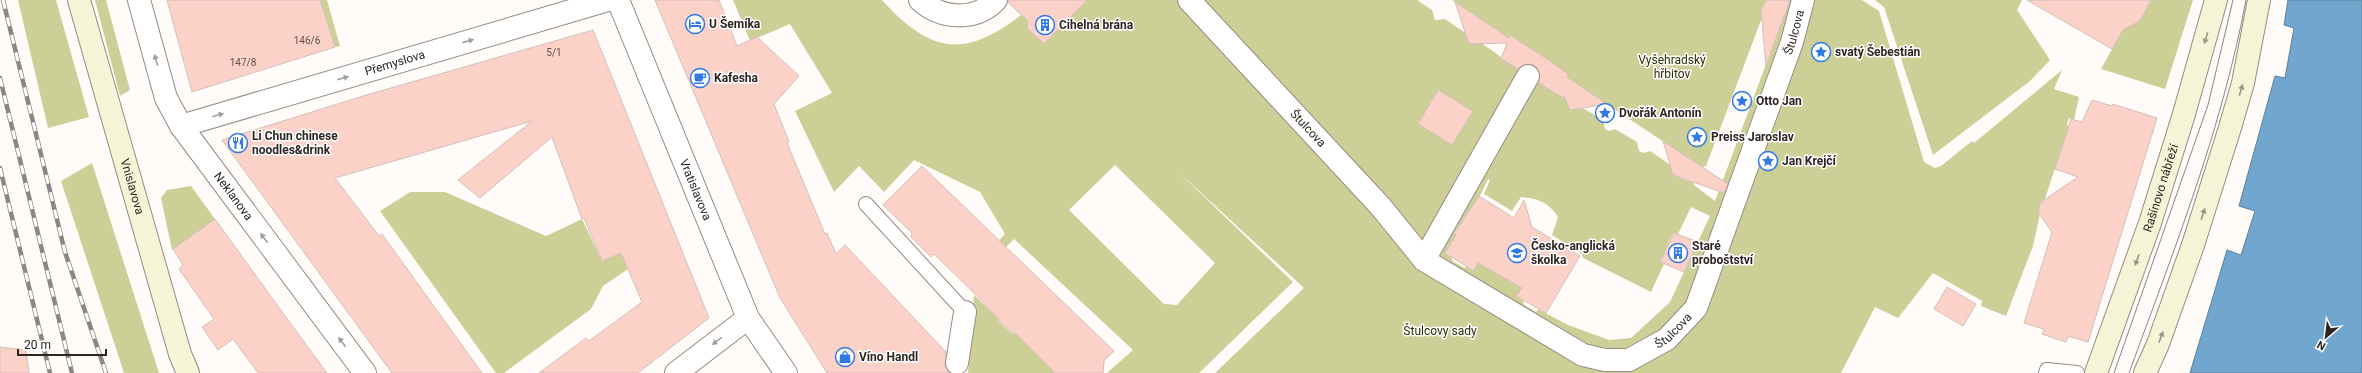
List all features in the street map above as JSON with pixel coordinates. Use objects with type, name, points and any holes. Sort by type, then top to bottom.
[{"type":"main road","name":"Vnislavova","points":[[80,0],[180,354],[188,373]]},
{"type":"main road","name":"Rašínovo nábřeží","points":[[2096,373],[2150,223],[2184,114],[2216,0]]},
{"type":"main road","points":[[2145,373],[2158,344],[2193,245],[2229,130],[2243,83],[2259,0]]},
{"type":"street","name":"Neklanova","points":[[139,0],[166,98],[181,126],[365,373]]},
{"type":"street","name":"Přemyslova","points":[[181,126],[608,0]]},
{"type":"street","name":"Vratislavova","points":[[618,0],[748,318],[786,373]]},
{"type":"street","points":[[920,0],[942,14],[958,17],[978,11],[996,0]]},
{"type":"street","name":"Štulcova","points":[[1189,0],[1381,207],[1424,260],[1583,355],[1605,360],[1629,360],[1667,339],[1696,308],[1792,42],[1803,0]]},
{"type":"street","points":[[1424,260],[1528,76]]},
{"type":"street","points":[[957,363],[965,312]]},
{"type":"street","points":[[676,373],[748,318]]},
{"type":"lane","points":[[866,204],[965,312]]},
{"type":"lane","points":[[2046,373],[2047,370],[2077,373]]},
{"type":"green space","points":[[18,0],[56,0],[89,117],[48,128]]},
{"type":"green space","points":[[95,0],[106,0],[130,90],[120,96]]},
{"type":"green space","points":[[320,0],[327,0],[340,46],[335,47]]},
{"type":"green space","points":[[733,0],[882,0],[916,31],[932,39],[948,44],[964,44],[982,39],[1001,29],[1021,15],[1006,0],[1417,0],[1432,10],[1435,20],[1445,19],[1467,34],[1470,43],[1480,42],[1522,72],[1533,55],[1532,50],[1516,39],[1511,40],[1452,0],[1766,0],[1761,10],[1763,15],[1706,166],[1702,167],[1544,63],[1533,79],[1567,99],[1568,105],[1572,109],[1581,107],[1603,120],[1605,129],[1609,131],[1615,129],[1637,142],[1639,151],[1644,153],[1650,151],[1672,166],[1673,173],[1676,176],[1694,183],[1694,185],[1715,201],[1790,0],[1862,0],[1879,11],[1924,162],[1935,168],[1941,166],[1972,141],[1974,143],[2062,70],[2054,89],[2079,97],[2074,120],[2069,118],[2067,125],[2071,127],[2067,131],[2045,199],[2040,203],[2040,214],[2033,246],[2006,316],[1981,306],[1982,301],[1933,273],[1898,318],[1875,307],[1841,373],[1215,373],[1304,288],[1172,166],[1293,282],[1199,373],[1107,373],[1133,350],[1014,239],[966,286],[967,275],[1005,234],[980,192],[914,160],[884,192],[859,166],[834,192],[795,111],[832,93],[790,24],[750,41]],"holes":[[[1438,90],[1473,111],[1452,145],[1418,124]],[[1115,165],[1215,263],[1177,305],[1164,304],[1069,210]],[[1488,179],[1490,180],[1484,194],[1512,211],[1521,197],[1542,202],[1551,208],[1558,217],[1552,235],[1582,254],[1583,258],[1651,292],[1664,264],[1660,262],[1673,233],[1678,234],[1691,207],[1710,216],[1670,302],[1631,338],[1609,340],[1568,325],[1538,309],[1536,312],[1523,304],[1524,301],[1517,297],[1522,288],[1478,263],[1473,271],[1466,266],[1465,268],[1452,261],[1452,258],[1445,253],[1456,235],[1454,233],[1480,196]]]},
{"type":"green space","points":[[1875,0],[2022,0],[2017,10],[2050,60],[2030,81],[1933,155],[1884,7]]},
{"type":"green space","points":[[2137,0],[2193,0],[2165,89],[2101,69],[2129,19]]},
{"type":"green space","points":[[92,163],[159,373],[124,373],[61,181]]},
{"type":"green space","points":[[191,186],[215,219],[172,250],[161,198],[167,190]]},
{"type":"green space","points":[[410,192],[445,192],[546,236],[582,219],[602,261],[621,253],[628,269],[603,286],[591,309],[504,373],[496,373],[380,211]]},
{"type":"green space","points":[[974,295],[999,319],[998,321],[1012,334],[1015,333],[1056,373],[968,373]]},
{"type":"water","points":[[2288,0],[2362,0],[2362,373],[2190,373],[2227,250],[2241,255],[2255,211],[2239,206],[2275,76],[2285,78],[2294,28],[2284,25]]},
{"type":"building","points":[[167,0],[320,0],[335,47],[192,92]]},
{"type":"building","points":[[655,0],[719,0],[737,46],[757,37],[799,76],[774,104],[789,142],[787,143],[825,234],[827,233],[836,254],[845,245],[946,352],[945,367],[950,373],[827,373],[780,298]]},
{"type":"building","name":"Cihelná brána","points":[[1008,0],[1087,0],[1044,44],[1027,28],[1028,21],[1008,2]]},
{"type":"building","points":[[1766,0],[1790,0],[1766,66],[1761,10]]},
{"type":"building","points":[[2027,0],[2151,0],[2140,21],[2123,30],[2112,49]]},
{"type":"building","points":[[1455,2],[1509,38],[1510,35],[1550,61],[1568,74],[1567,77],[1607,104],[1570,110],[1564,96],[1563,98],[1539,83],[1540,76],[1534,65],[1528,64],[1518,69],[1501,59],[1507,43],[1469,44]]},
{"type":"building","points":[[593,30],[709,318],[638,373],[539,373],[586,338],[589,341],[642,302],[621,253],[602,261],[584,218],[582,219],[552,137],[480,198],[458,180],[532,121],[335,178],[379,236],[382,234],[482,373],[392,373],[222,140],[363,96]]},
{"type":"building","points":[[1438,90],[1473,111],[1452,145],[1418,124]]},
{"type":"building","points":[[2092,100],[2112,106],[2113,104],[2157,118],[2088,342],[2068,336],[2066,342],[2042,334],[2044,329],[2024,323],[2052,232],[2038,212],[2041,202],[2078,177],[2055,169],[2071,119],[2082,122]]},
{"type":"building","points":[[1663,141],[1728,184],[1724,193],[1673,175]]},
{"type":"building","points":[[922,166],[1114,351],[1104,361],[1103,373],[1055,373],[1015,333],[1013,334],[998,320],[999,319],[975,294],[934,254],[931,257],[911,237],[912,233],[883,205]]},
{"type":"building","points":[[1479,196],[1514,218],[1524,200],[1532,227],[1580,256],[1546,313],[1516,296],[1522,288],[1478,263],[1474,271],[1445,253],[1456,235],[1454,234]]},
{"type":"building","points":[[215,219],[327,373],[258,373],[233,339],[218,350],[202,327],[214,319],[179,269],[183,265],[173,249]]},
{"type":"building","points":[[1674,233],[1698,242],[1684,272],[1660,262]]},
{"type":"building","points":[[1947,287],[1976,304],[1963,326],[1934,309]]},
{"type":"building","points":[[0,347],[26,350],[29,373],[0,373]]},
{"type":"tram line","points":[[2114,373],[2208,105],[2233,0]]},
{"type":"tram line","points":[[2129,373],[2179,235],[2210,142],[2236,48],[2246,0]]},
{"type":"railway","points":[[3,0],[65,252],[106,373]]},
{"type":"railway","points":[[0,78],[72,373]]},
{"type":"railway","points":[[0,168],[50,373]]},
{"type":"place","name":"U Šemíka","points":[[695,24]]},
{"type":"place","name":"Cihelná brána","points":[[1045,25]]},
{"type":"place","name":"svatý Šebestián","points":[[1821,52]]},
{"type":"place","name":"Kafesha","points":[[700,78]]},
{"type":"place","name":"Otto Jan","points":[[1742,101]]},
{"type":"place","name":"Dvořák Antonín","points":[[1605,113]]},
{"type":"place","name":"Preiss Jaroslav","points":[[1697,137]]},
{"type":"place","name":"Li Chun chinese noodles&drink","points":[[238,143]]},
{"type":"place","name":"Jan Krejčí","points":[[1768,161]]},
{"type":"place","name":"Česko-anglická školka","points":[[1517,253]]},
{"type":"place","name":"Staré proboštství","points":[[1678,253]]},
{"type":"place","name":"Víno Handl","points":[[845,357]]},
{"type":"park label","name":"Vyšehradský hřbitov","points":[[1672,67]]},
{"type":"park label","name":"Štulcovy sady","points":[[1440,331]]}]
